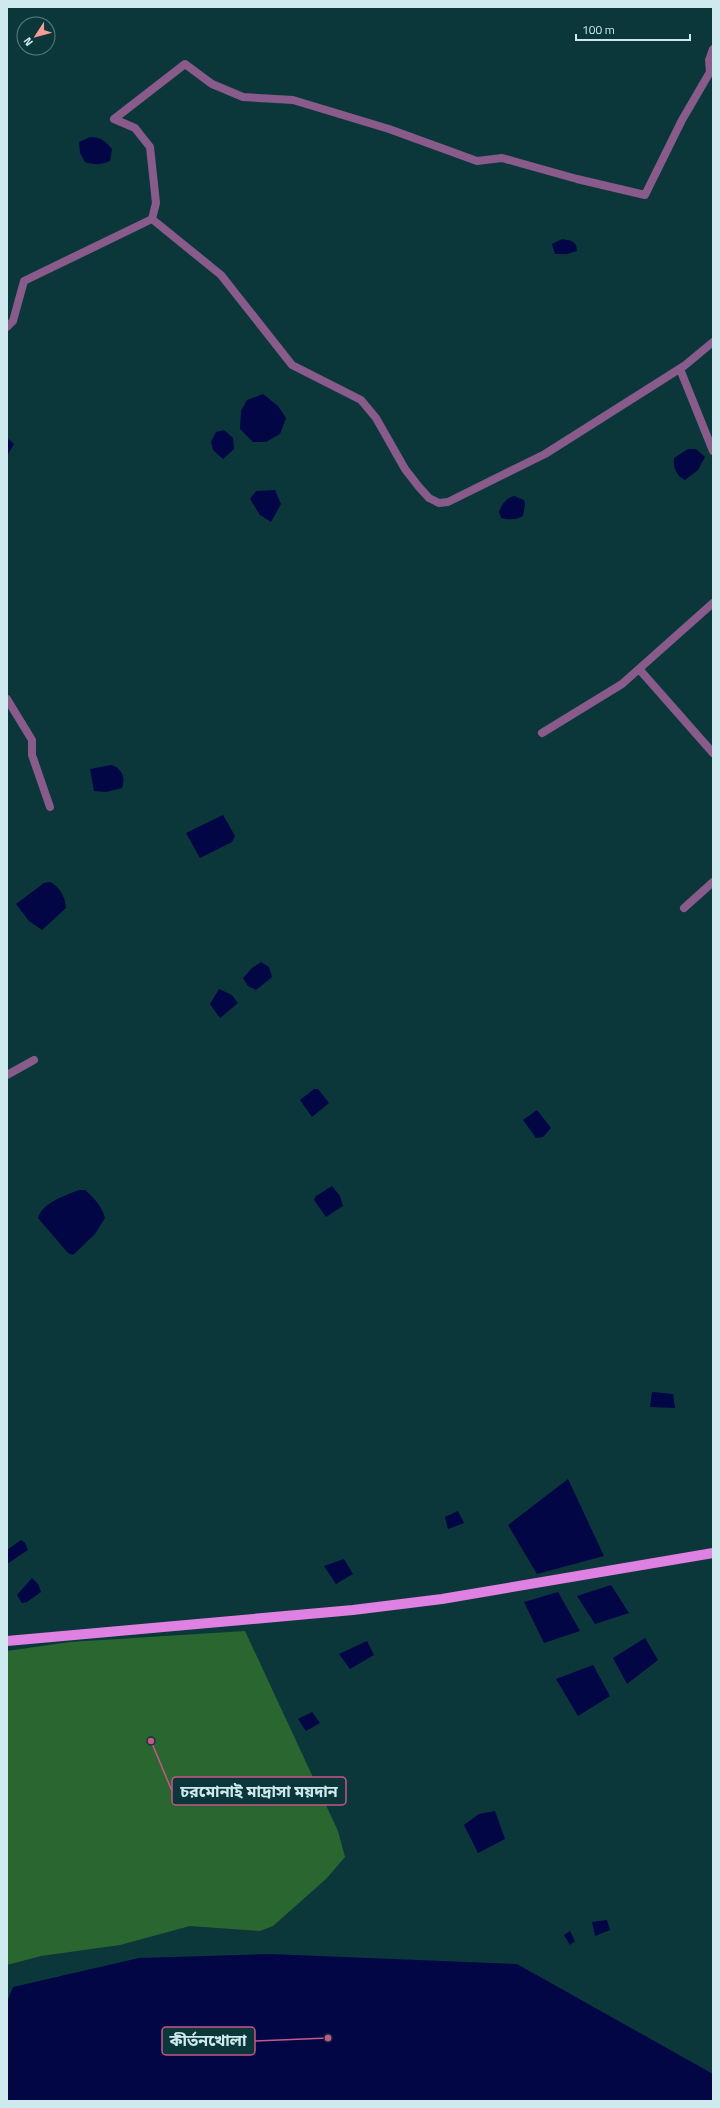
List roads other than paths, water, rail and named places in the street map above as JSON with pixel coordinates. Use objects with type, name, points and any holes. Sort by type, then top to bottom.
[{"type":"main road","points":[[7,1641],[353,1610],[442,1600],[713,1553]]},
{"type":"street","points":[[152,219],[156,203],[150,147],[135,128],[114,119],[185,64],[212,84],[243,97],[294,100],[389,129],[477,161],[502,158],[577,179],[645,195],[682,120],[710,72],[709,60],[713,49]]},
{"type":"street","points":[[7,327],[13,321],[24,281],[152,219]]},
{"type":"street","points":[[152,219],[221,275],[292,366],[361,400],[376,418],[405,469],[429,498],[439,503],[448,502],[545,454],[680,369],[713,342]]},
{"type":"street","points":[[680,369],[713,451]]},
{"type":"street","points":[[542,733],[622,684],[713,603]]},
{"type":"street","points":[[639,669],[713,752]]},
{"type":"street","points":[[7,699],[20,718],[32,740],[32,755],[50,807]]},
{"type":"street","points":[[684,908],[713,882]]},
{"type":"street","points":[[7,1075],[34,1060]]},
{"type":"place","name":"চরমোনাই মাদ্রাসা ময়দান","points":[[151,1741]]},
{"type":"place","name":"কীর্তনখোলা","points":[[328,2038]]}]
